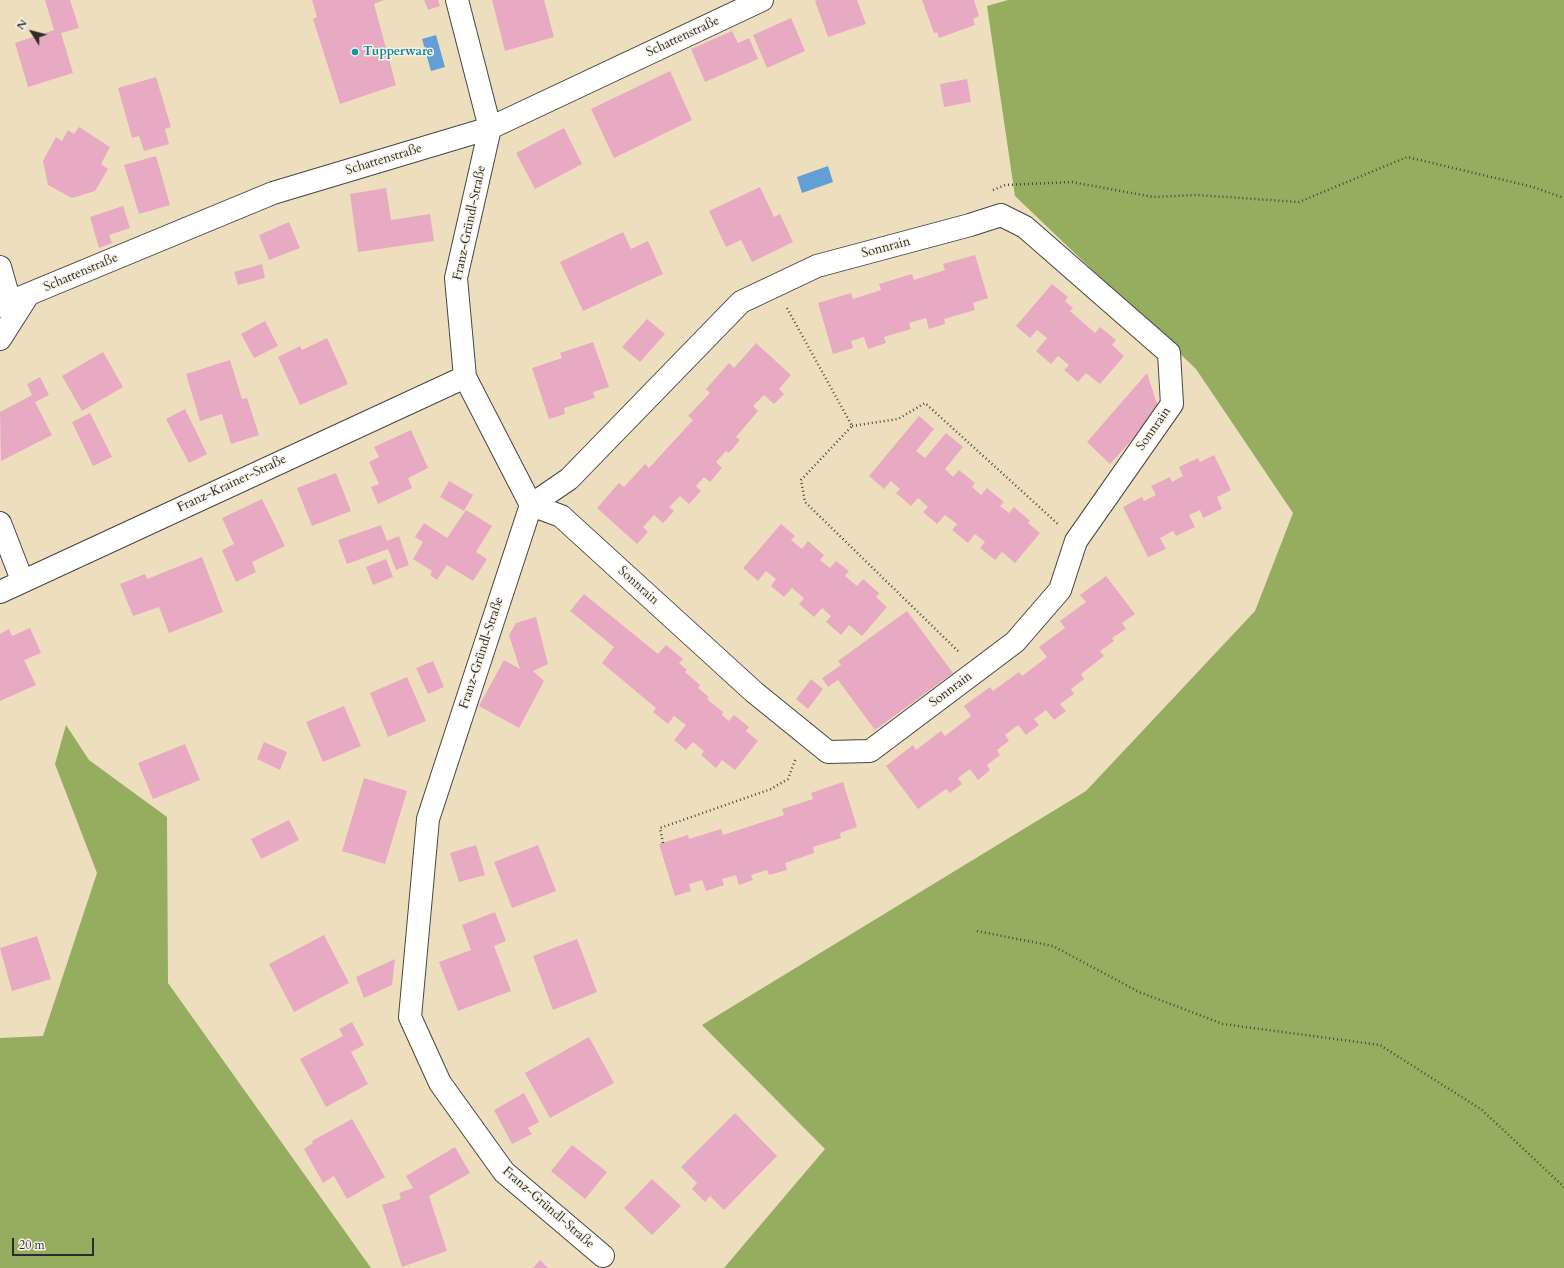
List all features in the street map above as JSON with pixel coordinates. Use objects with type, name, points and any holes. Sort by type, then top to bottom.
[{"type":"street","name":"Franz-Gründl-Straße","points":[[457,0],[490,128],[456,278],[465,377],[531,505],[428,820],[410,1017],[440,1083],[504,1172],[603,1256]]},
{"type":"street","name":"Schattenstraße","points":[[13,301],[273,193],[490,128],[762,0]]},
{"type":"street","name":"Sonnrain","points":[[1001,214],[1025,227],[1169,353],[1172,404],[1076,541],[1060,590],[1015,642],[870,751],[828,752],[802,729],[754,692],[561,516],[531,505],[569,479],[741,302],[817,266],[970,225],[1001,214]]},
{"type":"street","points":[[0,267],[13,301],[0,339]]},
{"type":"street","name":"Franz-Krainer-Straße","points":[[0,592],[22,580],[465,377]]},
{"type":"street","points":[[0,523],[22,580]]},
{"type":"path","points":[[988,192],[1005,185],[1072,182],[1153,197],[1197,195],[1299,202],[1407,157],[1533,187],[1564,198]]},
{"type":"path","points":[[775,286],[852,426]]},
{"type":"path","points":[[977,670],[806,502],[801,480],[852,426],[898,418],[925,403],[1076,541]]},
{"type":"path","points":[[663,843],[660,828],[771,789],[788,779],[794,766],[802,729]]},
{"type":"path","points":[[977,931],[1053,946],[1139,992],[1223,1024],[1380,1045],[1482,1110],[1564,1187]]},
{"type":"green space","points":[[1008,0],[1564,0],[1564,1268],[724,1268],[825,1149],[702,1025],[1086,791],[1255,611],[1293,513],[1196,369],[1015,196],[987,6]]},
{"type":"green space","points":[[66,725],[89,760],[167,817],[168,983],[371,1268],[0,1268],[0,1038],[43,1036],[97,873],[55,764]]},
{"type":"water","points":[[436,35],[445,67],[431,71],[422,39]]},
{"type":"water","points":[[828,166],[833,182],[802,193],[797,177]]},
{"type":"building","points":[[45,0],[70,0],[79,28],[61,33],[73,73],[28,87],[15,43],[54,30]]},
{"type":"building","name":"Tupperware","points":[[312,0],[384,0],[374,4],[396,85],[340,104],[313,19],[317,17]]},
{"type":"building","points":[[424,0],[438,0],[440,6],[428,10]]},
{"type":"building","points":[[492,0],[544,0],[554,37],[505,51]]},
{"type":"building","points":[[857,0],[866,24],[828,37],[815,1]]},
{"type":"building","points":[[922,0],[974,0],[979,16],[973,19],[975,25],[939,38],[937,32],[934,33]]},
{"type":"building","points":[[791,18],[805,51],[767,68],[753,35]]},
{"type":"building","points":[[732,31],[738,43],[749,38],[758,59],[705,82],[691,49]]},
{"type":"building","points":[[670,71],[692,120],[614,158],[591,109]]},
{"type":"building","points":[[156,77],[171,127],[165,129],[169,144],[144,151],[139,136],[132,138],[118,88]]},
{"type":"building","points":[[967,79],[971,102],[944,107],[940,84]]},
{"type":"building","points":[[79,127],[110,147],[101,164],[108,169],[95,191],[72,198],[48,185],[43,161],[56,137],[62,141],[68,130],[74,134]]},
{"type":"building","points":[[564,128],[582,164],[535,189],[516,153]]},
{"type":"building","points":[[156,156],[170,205],[139,214],[124,165]]},
{"type":"building","points":[[760,187],[774,217],[780,214],[793,242],[752,262],[741,240],[726,247],[709,211]]},
{"type":"building","points":[[386,188],[391,220],[430,214],[434,241],[358,252],[350,194]]},
{"type":"building","points":[[123,206],[130,228],[109,235],[112,243],[99,248],[90,217]]},
{"type":"building","points":[[289,222],[300,248],[269,260],[259,235]]},
{"type":"building","points":[[623,232],[631,249],[648,241],[663,274],[583,311],[560,262]]},
{"type":"building","points":[[975,255],[988,298],[973,303],[975,310],[944,319],[945,324],[929,329],[926,318],[909,323],[911,329],[884,337],[886,343],[868,349],[864,337],[851,341],[853,348],[833,354],[818,303],[851,293],[853,299],[881,290],[879,284],[912,274],[914,280],[945,270],[943,264]]},
{"type":"building","points":[[262,264],[265,278],[238,285],[234,272]]},
{"type":"building","points":[[1052,284],[1068,297],[1065,301],[1073,308],[1070,311],[1095,333],[1100,327],[1116,340],[1112,345],[1124,356],[1100,384],[1086,373],[1078,382],[1064,370],[1069,365],[1058,356],[1051,364],[1036,351],[1047,338],[1037,330],[1030,338],[1016,326]]},
{"type":"building","points":[[647,319],[665,334],[640,362],[622,347]]},
{"type":"building","points":[[265,321],[278,346],[254,358],[241,334]]},
{"type":"building","points":[[327,338],[348,384],[300,405],[278,357],[300,346],[302,350]]},
{"type":"building","points":[[593,342],[609,387],[593,392],[595,398],[564,408],[565,414],[549,419],[532,368],[562,358],[560,353]]},
{"type":"building","points":[[756,343],[791,375],[779,389],[784,394],[774,404],[764,395],[753,406],[758,411],[736,437],[740,440],[729,453],[726,451],[716,462],[722,468],[710,482],[704,477],[696,486],[701,491],[689,504],[680,496],[669,507],[674,511],[663,523],[654,515],[643,527],[648,532],[637,544],[597,508],[619,483],[624,487],[645,464],[649,468],[693,420],[688,416],[710,393],[706,389],[729,363],[734,368]]},
{"type":"building","points":[[103,352],[123,387],[82,411],[62,376]]},
{"type":"building","points":[[230,360],[242,399],[247,398],[259,435],[231,444],[222,414],[200,421],[186,374]]},
{"type":"building","points":[[1147,373],[1159,410],[1110,464],[1087,442]]},
{"type":"building","points":[[40,377],[49,395],[35,402],[52,435],[1,461],[0,412],[32,395],[27,384]]},
{"type":"building","points":[[185,409],[207,454],[189,463],[166,419]]},
{"type":"building","points":[[90,413],[112,457],[93,466],[72,422]]},
{"type":"building","points":[[919,416],[934,429],[916,451],[925,458],[946,433],[963,447],[945,469],[953,477],[959,470],[975,483],[972,487],[981,495],[987,488],[1004,502],[1000,506],[1009,513],[1014,507],[1030,521],[1028,523],[1040,533],[1015,563],[1002,552],[995,560],[980,548],[985,542],[975,534],[968,543],[952,530],[957,524],[945,515],[937,524],[923,512],[928,507],[918,498],[911,506],[896,493],[900,489],[891,481],[884,489],[869,476]]},
{"type":"building","points":[[411,430],[428,468],[408,478],[412,488],[378,504],[371,487],[379,484],[369,462],[379,457],[374,447]]},
{"type":"building","points":[[1214,455],[1231,490],[1217,497],[1222,509],[1203,518],[1200,510],[1189,515],[1195,527],[1176,536],[1173,531],[1160,538],[1166,549],[1148,557],[1123,507],[1142,497],[1144,501],[1156,495],[1151,486],[1170,477],[1172,482],[1183,476],[1179,467],[1198,458],[1200,462]]},
{"type":"building","points":[[336,473],[351,511],[312,526],[297,488]]},
{"type":"building","points":[[449,481],[473,495],[464,511],[440,497]]},
{"type":"building","points":[[262,499],[285,546],[252,562],[256,572],[236,582],[222,550],[234,544],[222,518]]},
{"type":"building","points":[[466,510],[492,526],[476,552],[487,559],[473,581],[447,565],[437,580],[430,575],[432,571],[413,559],[423,542],[415,537],[424,523],[447,538]]},
{"type":"building","points":[[781,524],[795,536],[791,540],[802,549],[808,541],[824,555],[820,560],[830,568],[836,561],[849,571],[845,576],[857,586],[863,579],[879,593],[876,597],[887,607],[862,636],[849,625],[841,635],[826,622],[831,616],[822,608],[814,617],[799,604],[804,598],[792,588],[784,597],[771,586],[776,579],[766,571],[758,581],[743,568]]},
{"type":"building","points":[[381,525],[387,541],[399,536],[409,565],[396,570],[388,549],[347,564],[338,540]]},
{"type":"building","points":[[202,557],[223,612],[169,633],[159,607],[133,616],[120,584],[145,574],[147,579]]},
{"type":"building","points":[[386,559],[393,577],[373,585],[366,567]]},
{"type":"building","points":[[1106,576],[1135,614],[1122,623],[1126,629],[1112,638],[1114,641],[1100,651],[1104,656],[1081,674],[1084,679],[1071,689],[1074,694],[1060,704],[1066,711],[1054,720],[1046,710],[1034,719],[1039,725],[1026,735],[1018,725],[1005,735],[1009,741],[997,750],[1000,755],[987,765],[990,770],[978,780],[970,769],[958,778],[962,784],[950,793],[946,789],[918,809],[886,766],[913,745],[916,750],[941,731],[945,736],[971,716],[964,706],[990,687],[993,691],[1019,672],[1022,676],[1047,657],[1039,647],[1065,628],[1060,621],[1086,602],[1080,595]]},
{"type":"building","points":[[584,594],[658,654],[666,645],[683,659],[679,663],[687,670],[685,672],[700,685],[698,688],[709,697],[707,699],[723,712],[722,715],[729,721],[734,715],[749,727],[746,731],[758,741],[735,770],[722,760],[716,768],[701,755],[704,751],[693,742],[686,750],[674,740],[686,725],[674,716],[668,724],[653,712],[656,708],[602,663],[614,647],[570,611]]},
{"type":"building","points":[[907,611],[953,673],[875,730],[838,680],[828,687],[822,678],[841,665],[838,661]]},
{"type":"building","points":[[536,617],[548,664],[533,671],[544,681],[519,728],[479,706],[504,660],[520,669],[509,635],[516,623]]},
{"type":"building","points":[[30,628],[41,653],[24,660],[36,685],[0,701],[0,634],[9,629],[12,636]]},
{"type":"building","points":[[433,661],[444,687],[428,694],[416,668]]},
{"type":"building","points":[[407,677],[426,721],[388,737],[370,693]]},
{"type":"building","points":[[811,679],[823,689],[808,709],[796,699]]},
{"type":"building","points":[[344,706],[361,746],[323,762],[306,722]]},
{"type":"building","points":[[264,742],[287,752],[280,770],[257,759]]},
{"type":"building","points":[[185,744],[200,780],[153,799],[138,763]]},
{"type":"building","points":[[364,778],[407,791],[385,864],[342,851]]},
{"type":"building","points":[[843,782],[857,827],[840,833],[841,838],[813,847],[814,853],[785,863],[787,870],[769,875],[767,870],[751,875],[753,880],[739,885],[736,875],[722,879],[724,885],[706,891],[702,880],[689,884],[691,891],[675,896],[659,844],[688,835],[689,839],[721,829],[723,835],[784,815],[782,809],[813,799],[811,793]]},
{"type":"building","points":[[289,820],[299,840],[261,859],[251,839]]},
{"type":"building","points":[[476,845],[485,875],[459,882],[450,853]]},
{"type":"building","points":[[538,845],[556,891],[512,908],[494,862]]},
{"type":"building","points":[[495,912],[506,941],[494,946],[511,991],[458,1011],[439,962],[471,950],[462,925]]},
{"type":"building","points":[[324,935],[349,983],[294,1012],[269,964]]},
{"type":"building","points":[[37,936],[51,979],[12,991],[0,948]]},
{"type":"building","points":[[577,939],[597,992],[553,1010],[533,956]]},
{"type":"building","points":[[395,959],[392,985],[364,998],[356,977]]},
{"type":"building","points":[[352,1022],[364,1045],[351,1052],[368,1084],[326,1107],[300,1059],[343,1036],[339,1029]]},
{"type":"building","points":[[589,1037],[614,1083],[550,1118],[525,1073]]},
{"type":"building","points":[[524,1093],[539,1122],[528,1128],[532,1134],[512,1144],[494,1110]]},
{"type":"building","points":[[735,1113],[777,1156],[724,1210],[710,1196],[705,1202],[692,1189],[697,1183],[681,1167]]},
{"type":"building","points":[[352,1119],[385,1177],[347,1199],[334,1176],[323,1183],[304,1149],[313,1143],[312,1141]]},
{"type":"building","points":[[572,1145],[607,1172],[585,1199],[551,1171]]},
{"type":"building","points":[[455,1147],[470,1173],[429,1196],[447,1251],[402,1267],[382,1205],[401,1199],[399,1193],[413,1188],[406,1176]]},
{"type":"building","points":[[652,1179],[681,1206],[652,1235],[624,1208]]},
{"type":"building","points":[[540,1260],[548,1268],[533,1268]]},
{"type":"place","name":"Tupperware","points":[[355,52]]}]
